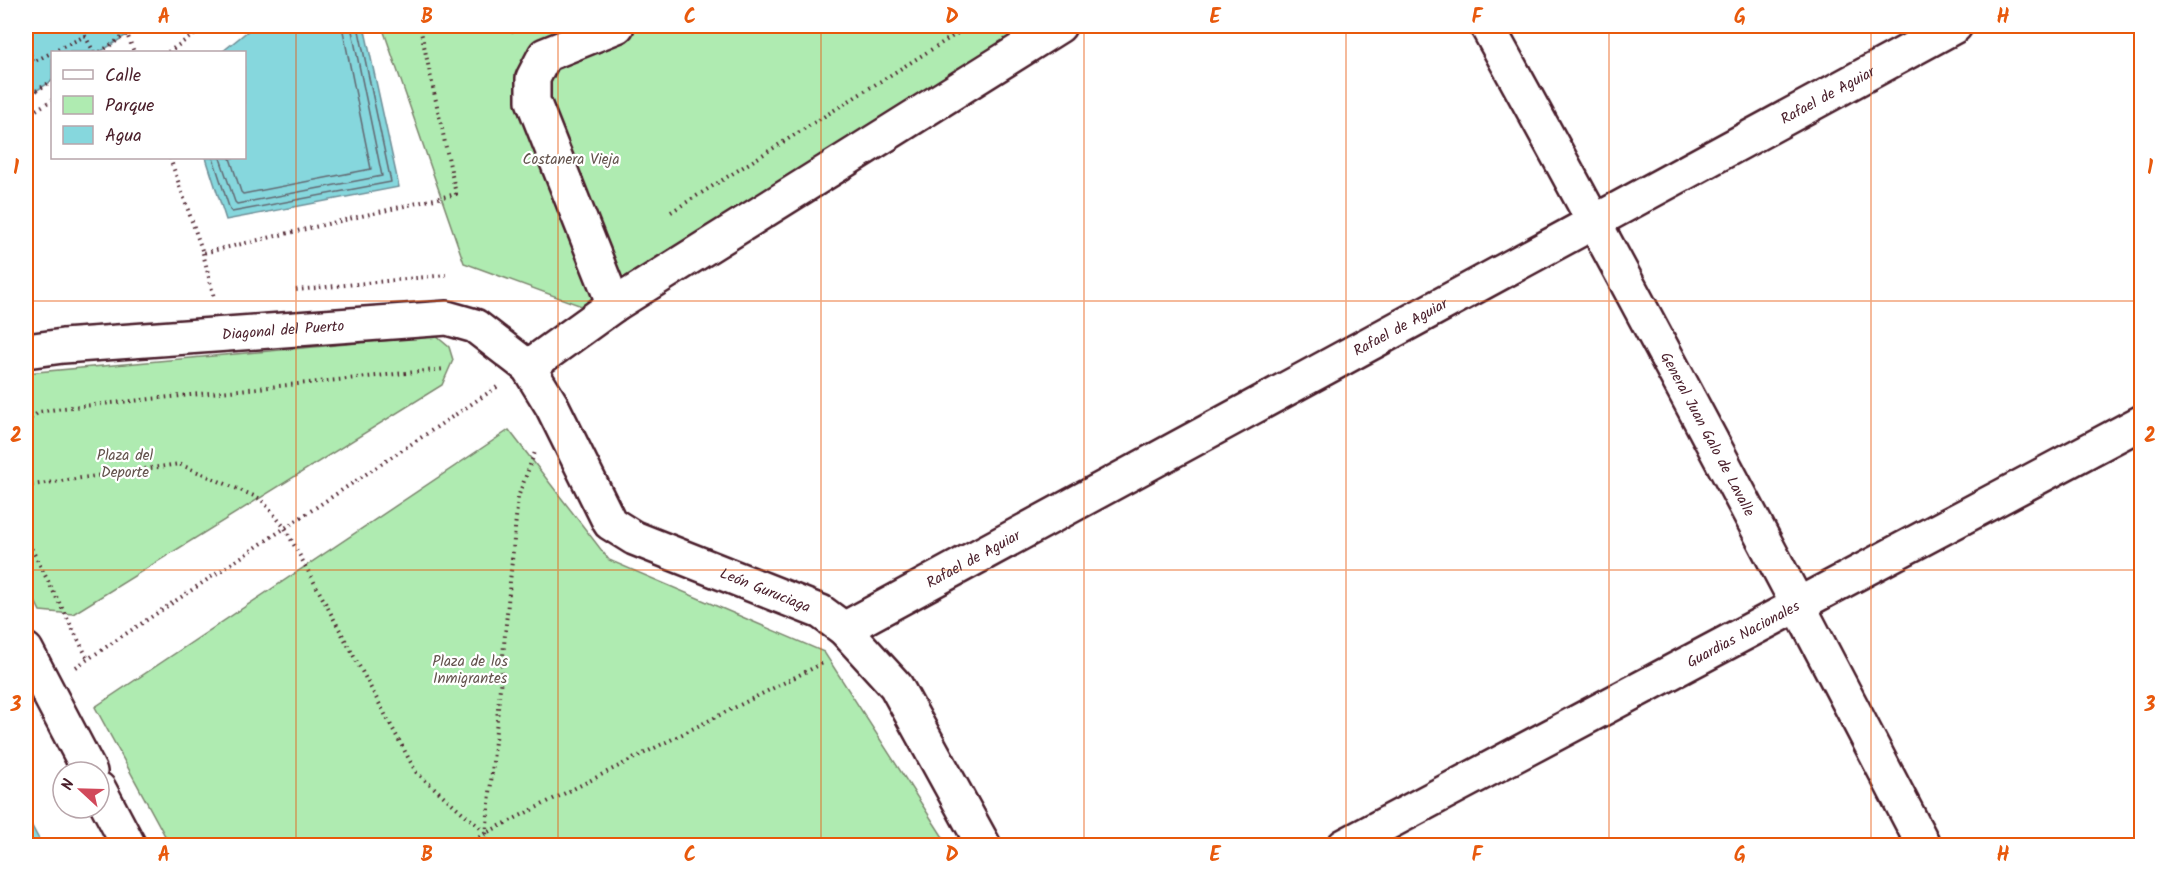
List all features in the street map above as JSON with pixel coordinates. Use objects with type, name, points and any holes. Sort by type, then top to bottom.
[{"type":"street","points":[[614,305],[533,101],[533,78],[545,55],[617,26]]},
{"type":"street","points":[[528,367],[614,305],[1059,26]]},
{"type":"street","name":"General Juan Galo de Lavalle","points":[[1487,26],[1594,220],[1798,603],[1924,846]]},
{"type":"street","name":"Rafael de Aguiar","points":[[851,637],[1594,220],[1955,26]]},
{"type":"street","name":"Diagonal del Puerto","points":[[26,351],[63,346],[447,318],[475,327],[528,367]]},
{"type":"street","name":"León Guruciaga","points":[[528,367],[552,406],[610,523],[634,538],[821,612],[851,637],[896,686],[984,846]]},
{"type":"street","name":"Guardias Nacionales","points":[[1344,846],[2142,422]]},
{"type":"street","points":[[26,650],[84,760]]},
{"type":"street","points":[[111,812],[129,846]]},
{"type":"path","points":[[170,51],[207,26]]},
{"type":"path","points":[[203,253],[456,194],[420,27],[423,26]]},
{"type":"path","points":[[671,212],[969,26]]},
{"type":"path","points":[[101,51],[127,33],[133,51]]},
{"type":"path","points":[[55,51],[85,36],[93,51]]},
{"type":"path","points":[[26,44],[33,62],[51,53]]},
{"type":"path","points":[[26,97],[51,82]]},
{"type":"path","points":[[26,116],[51,101]]},
{"type":"path","points":[[170,159],[203,253],[215,298],[203,299]]},
{"type":"path","points":[[296,290],[446,275]]},
{"type":"path","points":[[46,687],[528,367]]},
{"type":"path","points":[[26,422],[39,412],[63,408],[445,369]]},
{"type":"path","points":[[485,846],[518,497],[552,406]]},
{"type":"path","points":[[26,486],[179,464],[261,499],[285,528],[416,772],[486,833]]},
{"type":"path","points":[[26,538],[88,659]]},
{"type":"path","points":[[463,846],[851,637]]},
{"type":"green space","name":"Costanera Vieja","points":[[382,26],[1027,26],[587,308],[464,263]]},
{"type":"green space","name":"Plaza del Deporte","points":[[436,336],[449,347],[453,360],[442,385],[73,614],[40,611],[26,583],[26,373]]},
{"type":"green space","name":"Plaza de los Inmigrantes","points":[[509,430],[609,560],[824,652],[948,845],[170,845],[95,707]]},
{"type":"water","points":[[26,26],[141,26],[102,51],[51,51],[51,82],[26,97]]},
{"type":"water","points":[[254,26],[364,26],[399,187],[226,220],[206,159],[246,159],[246,51],[223,51]]},
{"type":"water","points":[[26,815],[42,845],[26,845]]}]
